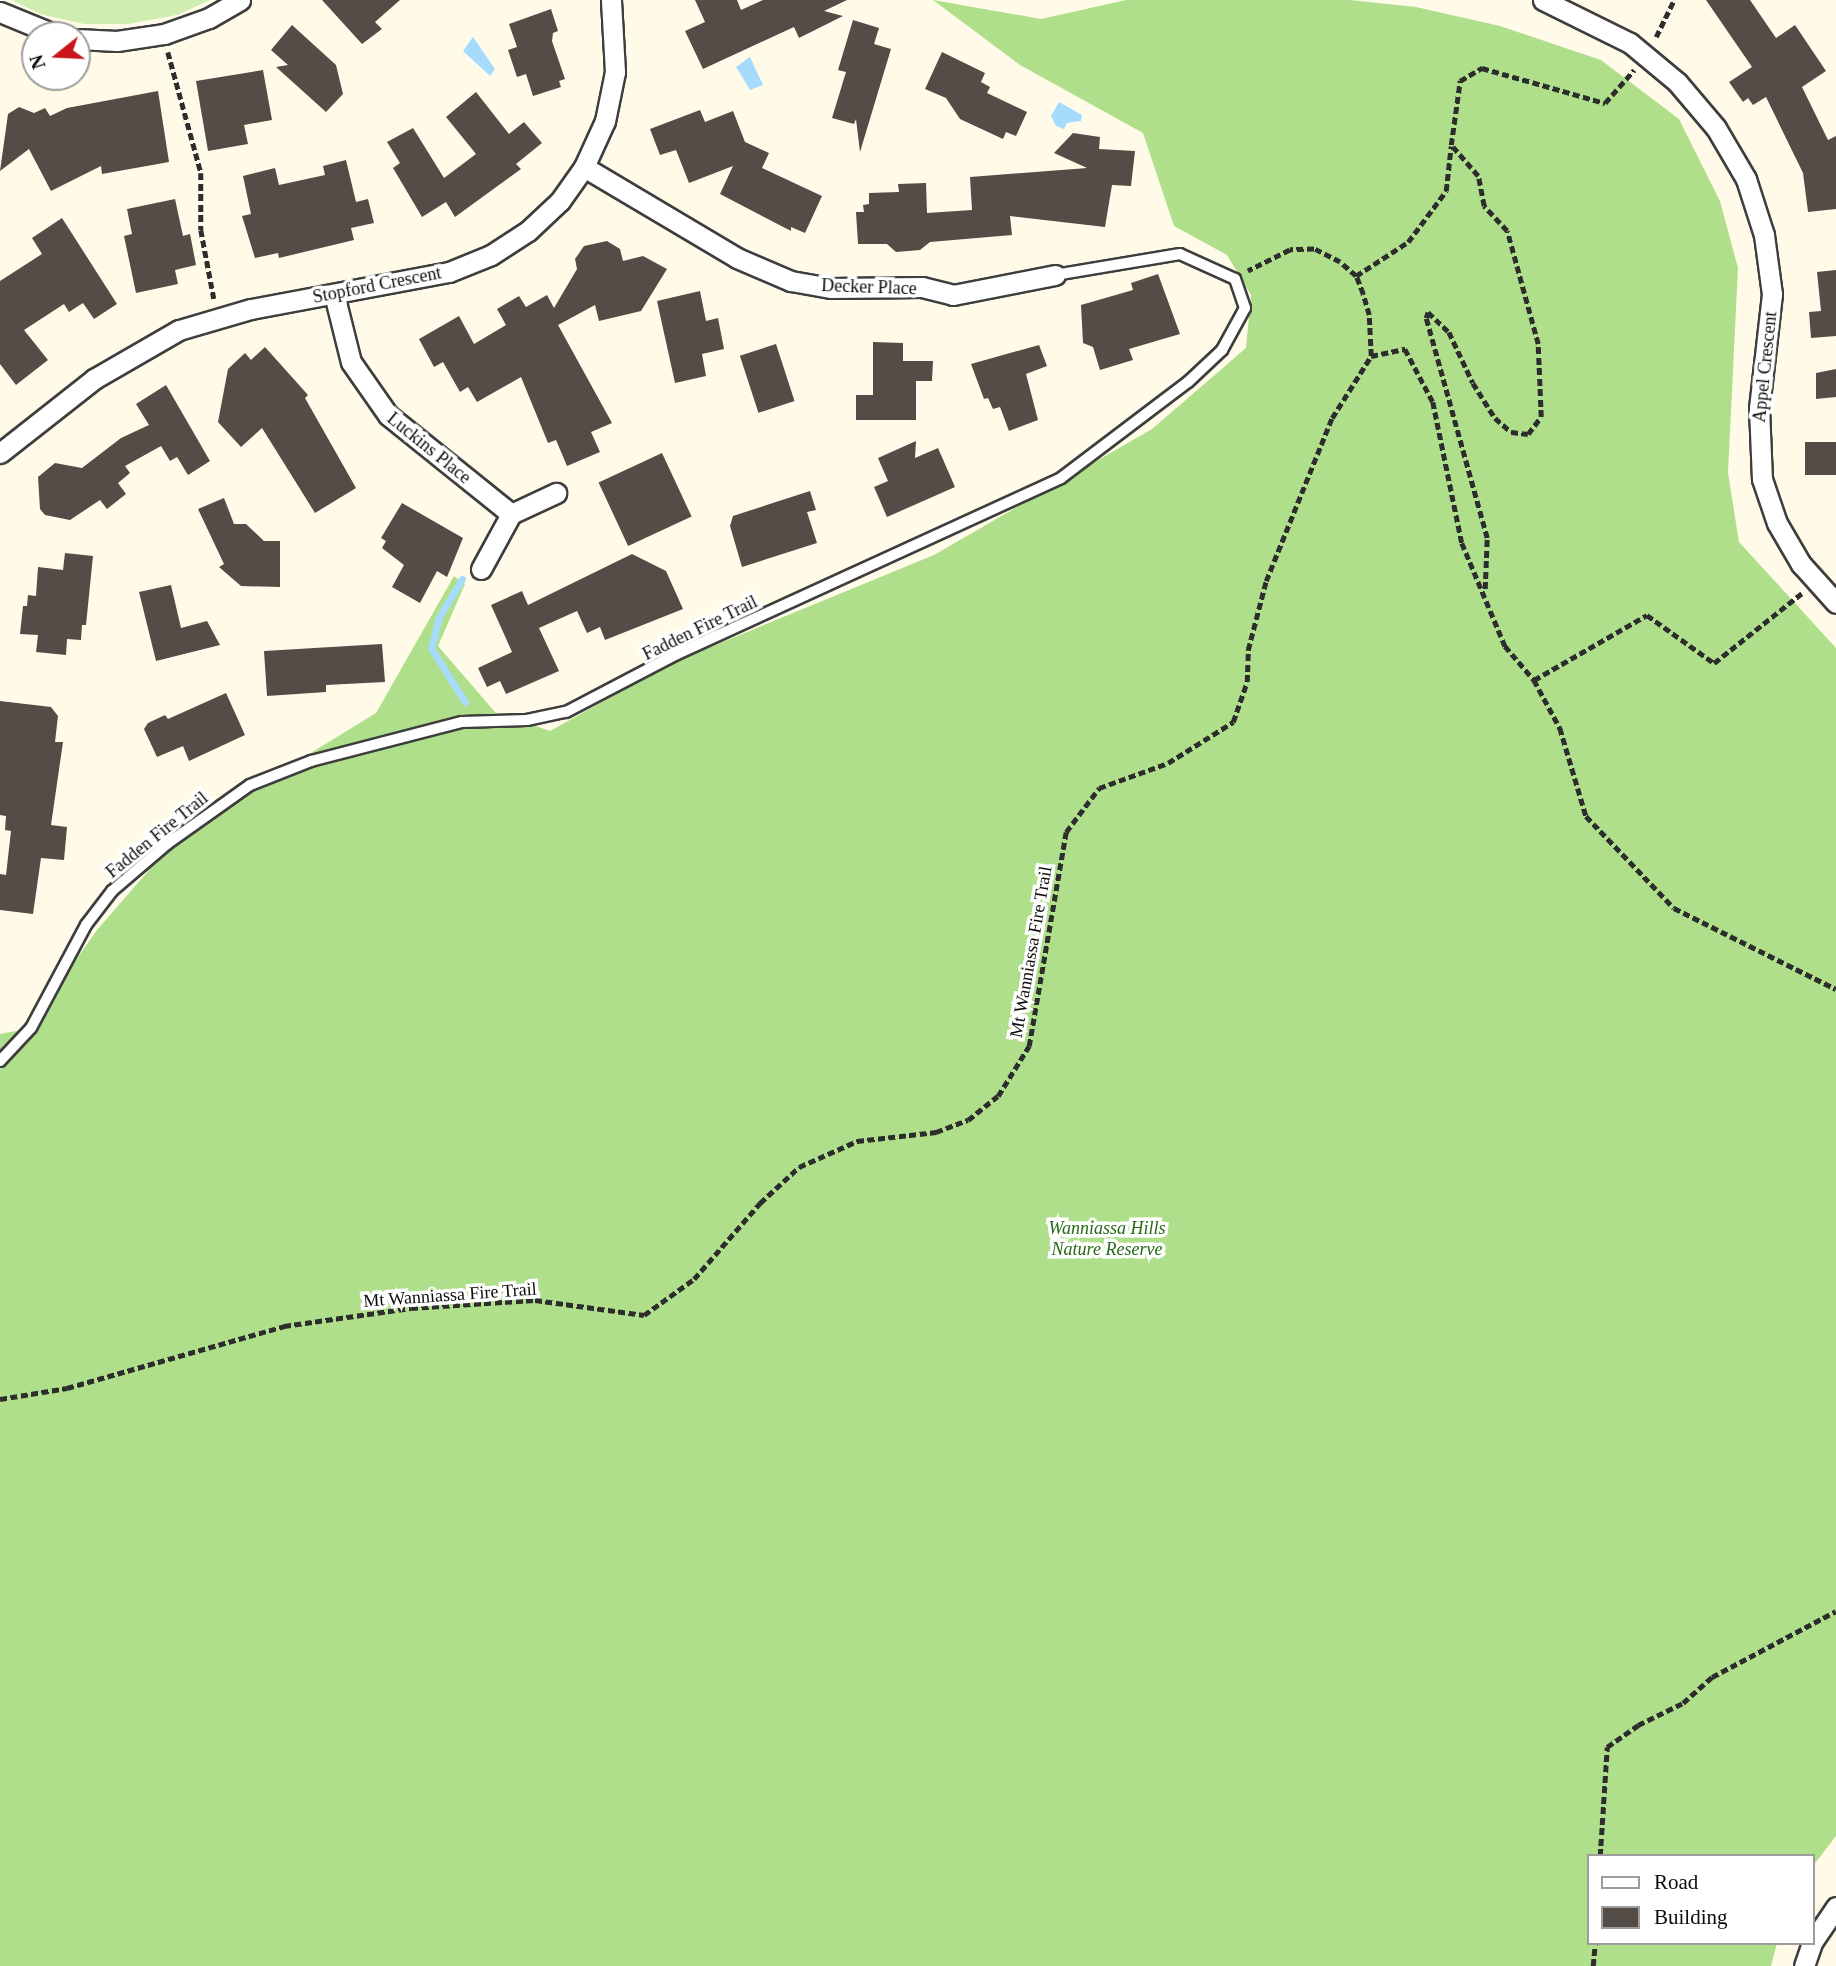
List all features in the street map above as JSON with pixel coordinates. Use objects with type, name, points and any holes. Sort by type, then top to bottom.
[{"type":"street","points":[[91,40],[117,41],[164,34],[209,18],[240,0]]},
{"type":"street","name":"Stopford Crescent","points":[[0,453],[134,352],[221,306],[334,294],[449,272],[491,255],[544,216],[584,167],[604,121],[615,72],[611,0]]},
{"type":"street","name":"Appel Crescent","points":[[1543,0],[1630,43],[1677,82],[1716,128],[1746,179],[1764,235],[1772,294],[1759,408],[1762,479],[1777,523],[1816,582],[1836,603]]},
{"type":"street","points":[[0,12],[21,24]]},
{"type":"street","name":"Decker Place","points":[[584,167],[737,258],[791,281],[831,288],[922,287],[953,295],[1055,275]]},
{"type":"street","name":"Luckins Place","points":[[334,294],[351,362],[373,398],[511,514]]},
{"type":"street","points":[[481,569],[511,514],[556,493]]},
{"type":"street","points":[[1815,1939],[1836,1906]]},
{"type":"street","points":[[1804,1966],[1812,1945]]},
{"type":"lane","points":[[1055,275],[1180,254],[1235,279]]},
{"type":"lane","name":"Fadden Fire Trail","points":[[0,1061],[32,1028],[86,925],[112,891],[223,802],[280,772],[323,758],[462,722],[527,720],[566,712],[677,654],[1061,478],[1188,382],[1222,350],[1245,307],[1235,279]]},
{"type":"path","points":[[1654,40],[1674,0]]},
{"type":"path","points":[[164,34],[182,114],[201,173],[201,230],[221,306],[204,306]]},
{"type":"path","points":[[1356,276],[1408,242],[1446,191],[1460,81],[1482,68],[1605,103],[1640,63]]},
{"type":"path","points":[[1451,145],[1478,176],[1484,206],[1507,231],[1538,344],[1541,417],[1528,434],[1511,432],[1495,418],[1473,383],[1449,332],[1428,312],[1426,318],[1487,538],[1485,589]]},
{"type":"path","points":[[1235,279],[1263,260],[1290,250],[1314,249],[1356,276],[1369,315],[1371,356],[1405,349],[1433,402],[1462,543],[1485,589],[1505,646],[1534,680],[1560,728],[1586,816],[1674,908],[1836,989]]},
{"type":"path","name":"Mt Wanniassa Fire Trail","points":[[0,1399],[67,1388],[284,1326],[411,1308],[535,1300],[644,1315],[694,1279],[799,1167],[857,1141],[936,1132],[968,1120],[998,1096],[1029,1046],[1066,832],[1079,809],[1099,789],[1168,764],[1233,722],[1247,682],[1248,650],[1266,581],[1332,418],[1371,356]]},
{"type":"path","points":[[1534,680],[1647,615],[1714,663],[1816,582]]},
{"type":"path","points":[[1600,1854],[1607,1747],[1638,1725],[1683,1703],[1712,1677],[1836,1611]]},
{"type":"path","points":[[1593,1966],[1595,1945]]},
{"type":"green space","points":[[12,0],[210,0],[177,15],[128,24],[91,24],[91,21],[71,21],[40,14]]},
{"type":"green space","name":"Wanniassa Hills Nature Reserve","points":[[933,0],[1041,19],[1126,0],[1350,0],[1416,7],[1500,26],[1601,60],[1679,119],[1720,201],[1738,268],[1728,473],[1739,542],[1836,648],[1836,1836],[1815,1863],[1815,1854],[1588,1854],[1588,1945],[1776,1945],[1771,1966],[0,1966],[0,1034],[27,1029],[97,930],[182,832],[376,713],[454,576],[465,584],[438,646],[495,712],[550,731],[674,662],[934,555],[1152,429],[1246,348],[1251,295],[1227,255],[1174,226],[1143,133],[1020,65]]},
{"type":"water","points":[[473,37],[495,69],[490,76],[463,51]]},
{"type":"water","points":[[750,57],[763,85],[750,90],[736,67]]},
{"type":"water","points":[[1059,102],[1082,115],[1081,121],[1067,123],[1064,129],[1056,126],[1051,116]]},
{"type":"building","points":[[322,0],[400,0],[375,22],[382,29],[362,44]]},
{"type":"building","points":[[695,0],[737,0],[741,10],[763,0],[847,0],[824,11],[843,16],[799,38],[794,27],[703,69],[685,31],[705,22]]},
{"type":"building","points":[[1706,0],[1750,0],[1776,38],[1795,25],[1826,71],[1802,87],[1828,140],[1836,136],[1836,209],[1808,212],[1803,173],[1766,97],[1753,105],[1748,98],[1743,102],[1729,82],[1752,67]]},
{"type":"building","points":[[551,9],[558,31],[553,33],[552,41],[565,79],[559,81],[561,87],[533,96],[526,74],[517,77],[508,50],[517,47],[509,24]]},
{"type":"building","points":[[853,20],[879,28],[874,44],[891,49],[860,152],[856,119],[854,124],[832,118],[846,72],[838,70]]},
{"type":"building","points":[[292,25],[336,65],[343,94],[326,112],[276,67],[288,65],[271,50]]},
{"type":"building","points":[[942,52],[985,73],[981,82],[990,87],[987,93],[1027,112],[1016,136],[1006,132],[1003,139],[960,119],[946,98],[925,89]]},
{"type":"building","points":[[263,70],[272,120],[244,125],[248,144],[208,151],[196,81]]},
{"type":"building","points":[[158,91],[169,162],[102,174],[101,166],[51,191],[29,149],[0,171],[8,114],[19,107],[34,113],[45,108],[50,116],[67,108]]},
{"type":"building","points":[[476,92],[509,134],[524,122],[542,143],[516,164],[521,169],[455,217],[446,202],[422,217],[393,168],[400,163],[387,142],[413,128],[444,178],[476,154],[446,117]]},
{"type":"building","points":[[700,110],[705,122],[733,111],[745,142],[769,153],[762,168],[822,196],[805,233],[791,227],[791,231],[720,194],[733,166],[689,183],[676,150],[660,155],[650,129]]},
{"type":"building","points":[[1073,133],[1100,137],[1099,149],[1135,151],[1131,186],[1112,185],[1105,227],[1010,216],[1012,235],[930,242],[920,250],[896,252],[887,244],[858,244],[856,212],[864,212],[863,205],[869,204],[869,193],[899,192],[898,184],[926,183],[927,213],[972,210],[970,177],[1087,168],[1054,153]]},
{"type":"building","points":[[346,160],[356,202],[368,199],[374,223],[351,228],[354,240],[279,258],[278,253],[255,258],[242,216],[251,214],[243,176],[275,168],[279,185],[325,175],[323,166]]},
{"type":"building","points":[[175,199],[183,236],[190,234],[196,265],[175,270],[178,284],[136,293],[124,236],[132,234],[127,209]]},
{"type":"building","points":[[62,218],[117,304],[94,319],[83,303],[69,312],[64,304],[24,330],[48,360],[16,385],[0,364],[0,281],[42,254],[32,238]]},
{"type":"building","points":[[607,241],[620,249],[623,261],[643,256],[667,269],[641,311],[599,321],[595,305],[558,325],[612,423],[591,432],[600,452],[567,466],[556,440],[548,443],[521,377],[477,402],[468,387],[460,392],[443,362],[434,367],[419,339],[459,316],[474,344],[506,325],[497,309],[519,296],[526,307],[547,295],[554,308],[577,269],[575,259],[584,246]]},
{"type":"building","points":[[1836,270],[1836,336],[1811,338],[1809,312],[1821,311],[1817,272]]},
{"type":"building","points":[[1158,274],[1180,334],[1129,349],[1133,360],[1100,370],[1093,347],[1083,343],[1081,305],[1133,290],[1131,283]]},
{"type":"building","points":[[700,291],[706,321],[718,318],[724,349],[702,354],[706,376],[675,383],[657,301]]},
{"type":"building","points":[[873,342],[903,343],[903,361],[933,361],[932,381],[916,381],[916,420],[856,420],[856,395],[873,395]]},
{"type":"building","points":[[776,344],[795,401],[758,413],[740,356]]},
{"type":"building","points":[[1039,345],[1047,366],[1026,374],[1038,420],[1009,431],[1000,407],[993,409],[988,398],[984,399],[971,364]]},
{"type":"building","points":[[265,347],[308,395],[305,398],[356,488],[315,513],[262,428],[241,447],[218,422],[228,369],[245,353],[251,360]]},
{"type":"building","points":[[1836,369],[1836,397],[1816,399],[1816,373]]},
{"type":"building","points":[[166,385],[210,461],[188,475],[177,457],[170,461],[161,446],[125,466],[130,473],[118,483],[126,494],[107,509],[100,500],[70,520],[45,515],[40,509],[38,477],[55,463],[82,468],[121,438],[149,425],[136,404]]},
{"type":"building","points":[[916,441],[915,458],[938,448],[955,487],[887,517],[874,487],[888,481],[878,458]]},
{"type":"building","points":[[1805,442],[1836,442],[1836,475],[1805,475]]},
{"type":"building","points":[[662,453],[692,516],[628,546],[599,483]]},
{"type":"building","points":[[810,491],[816,510],[807,512],[817,543],[742,567],[730,526],[733,516]]},
{"type":"building","points":[[224,498],[234,524],[246,524],[264,541],[280,541],[280,587],[241,586],[219,567],[224,564],[198,509]]},
{"type":"building","points":[[402,503],[463,538],[447,577],[437,571],[420,603],[392,587],[404,565],[382,548],[386,541],[381,538]]},
{"type":"building","points":[[65,553],[93,556],[86,625],[82,625],[81,640],[67,639],[66,655],[36,652],[38,635],[20,634],[23,606],[27,606],[28,595],[36,596],[38,567],[63,570]]},
{"type":"building","points":[[632,554],[666,571],[683,609],[605,640],[600,627],[587,633],[577,611],[539,628],[559,671],[506,694],[500,681],[487,687],[478,668],[512,652],[491,605],[522,591],[528,605]]},
{"type":"building","points":[[171,585],[181,628],[207,621],[220,645],[156,661],[139,592]]},
{"type":"building","points":[[382,644],[385,682],[326,685],[326,692],[267,696],[264,651]]},
{"type":"building","points":[[226,693],[245,735],[189,761],[183,746],[157,757],[144,729],[148,723],[165,715],[168,719]]},
{"type":"building","points":[[0,701],[51,707],[58,716],[55,742],[63,742],[51,825],[67,827],[64,860],[41,858],[33,914],[0,910],[0,874],[6,875],[11,831],[5,830],[6,816],[0,815]]},
{"type":"waterway","points":[[462,579],[439,617],[431,648],[465,702]]}]
